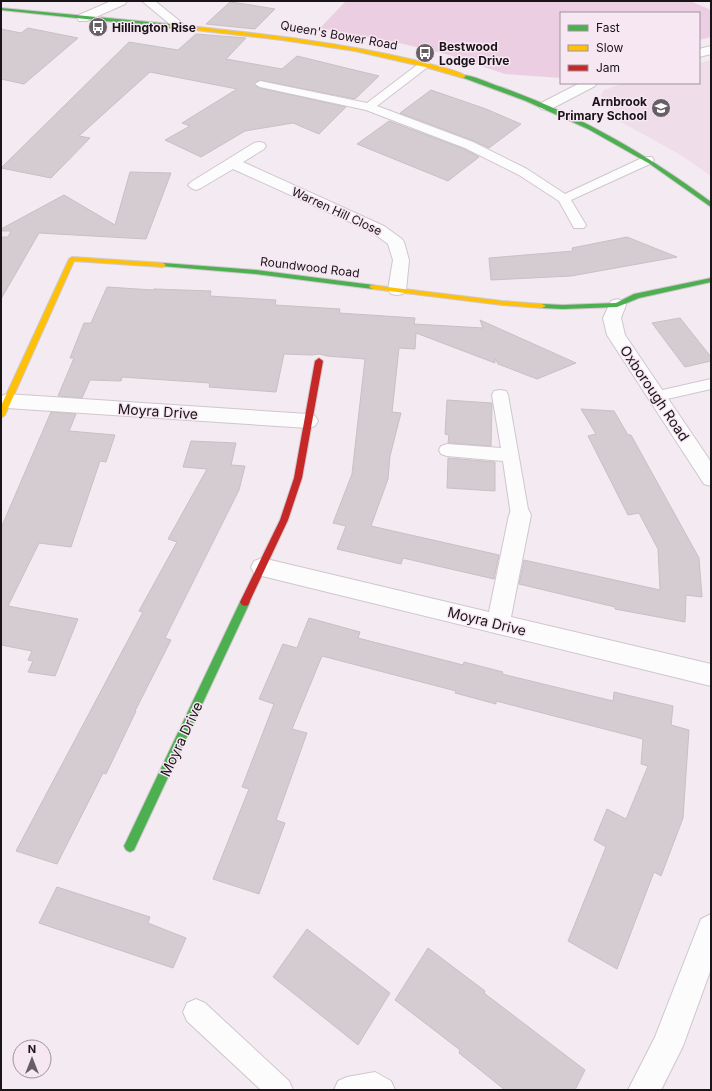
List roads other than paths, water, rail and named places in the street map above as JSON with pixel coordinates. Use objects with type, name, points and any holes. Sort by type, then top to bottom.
[{"type":"street","points":[[83,18],[121,1]]},
{"type":"street","points":[[148,1],[181,27]]},
{"type":"street","name":"Queen's Bower Road","points":[[1,9],[324,43],[425,64],[503,89],[546,106],[621,143],[693,190],[711,205]]},
{"type":"street","points":[[700,53],[711,50]]},
{"type":"street","points":[[546,106],[588,84]]},
{"type":"street","points":[[196,185],[259,146]]},
{"type":"street","name":"Warren Hill Close","points":[[232,163],[378,228],[396,242],[401,260],[397,290]]},
{"type":"street","name":"Roundwood Road","points":[[4,408],[72,259],[256,272],[502,303],[563,307],[617,305],[637,296],[711,280]]},
{"type":"street","name":"Oxborough Road","points":[[617,305],[612,318],[616,335],[658,396],[711,478]]},
{"type":"street","name":"Moyra Drive","points":[[130,846],[284,520],[298,478],[319,361]]},
{"type":"street","name":"Moyra Drive","points":[[4,408],[308,421]]},
{"type":"street","points":[[498,624],[520,515]]},
{"type":"street","name":"Moyra Drive","points":[[262,567],[711,675]]},
{"type":"street","points":[[644,1090],[667,1046],[711,929]]},
{"type":"lane","points":[[368,108],[425,64]]},
{"type":"lane","points":[[260,84],[368,108],[469,145],[523,172],[564,200],[579,225]]},
{"type":"lane","points":[[564,200],[648,160]]},
{"type":"lane","points":[[658,396],[711,384]]},
{"type":"lane","points":[[500,395],[520,515]]},
{"type":"lane","points":[[447,450],[510,455]]},
{"type":"lane","points":[[196,1012],[280,1090]]},
{"type":"lane","points":[[347,1090],[375,1085],[382,1090]]},
{"type":"place","name":"Hillington Rise","points":[[98,27]]},
{"type":"place","name":"Bestwood Lodge Drive","points":[[425,53]]},
{"type":"place","name":"Arnbrook Primary School","points":[[661,108]]}]
